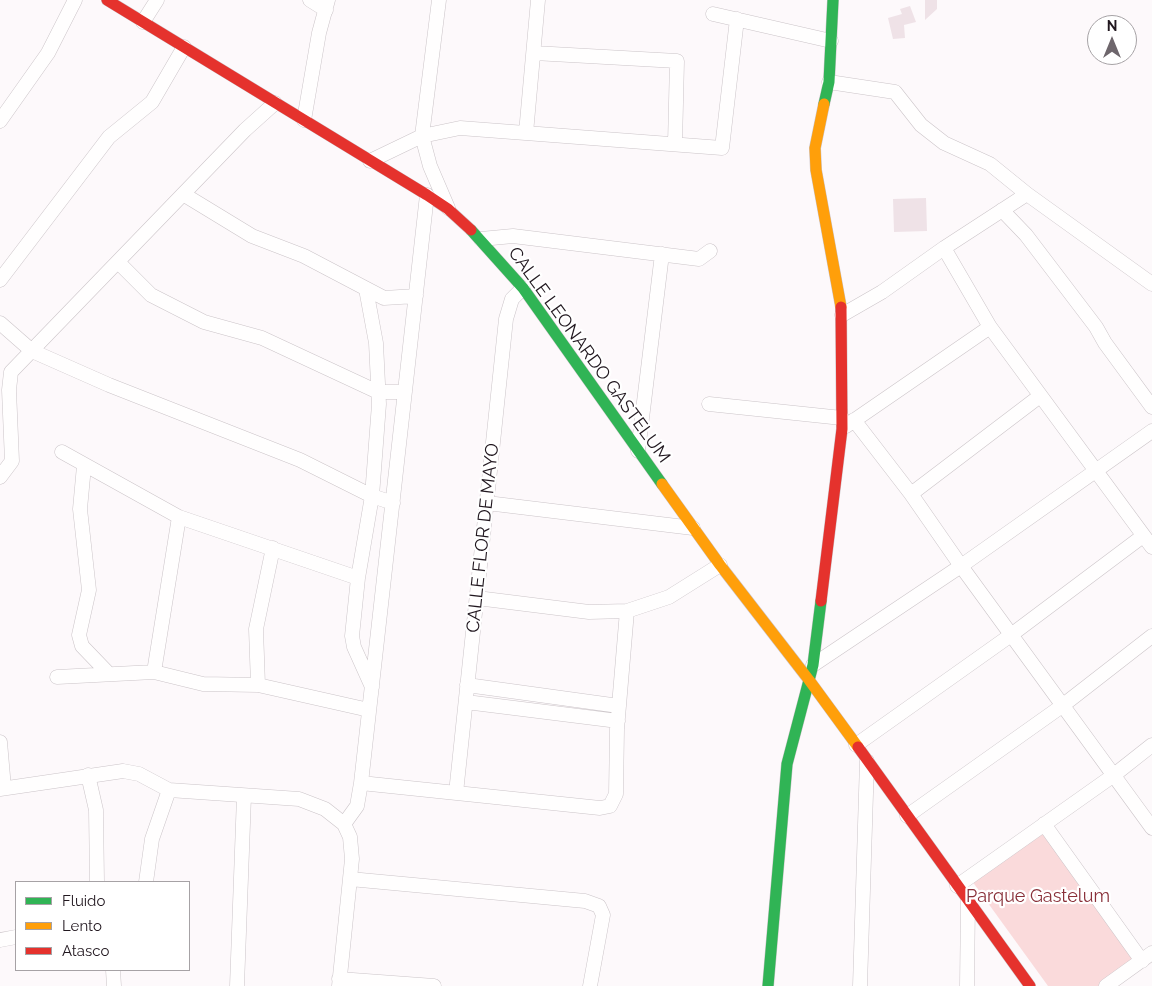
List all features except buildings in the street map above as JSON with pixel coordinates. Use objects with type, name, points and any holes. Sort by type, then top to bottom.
[{"type":"street","points":[[0,121],[48,53],[74,0]]},
{"type":"street","name":"CALLE LEONARDO GASTELUM","points":[[107,0],[427,195],[448,209],[481,239],[523,288],[693,528],[809,680],[1030,986]]},
{"type":"street","points":[[144,22],[156,0]]},
{"type":"street","points":[[304,120],[319,33],[327,5],[310,0]]},
{"type":"street","points":[[439,0],[422,136],[430,166],[448,209]]},
{"type":"street","points":[[526,133],[538,0]]},
{"type":"street","points":[[768,986],[787,764],[813,666],[846,422],[842,315],[816,170],[815,148],[829,82],[833,0]]},
{"type":"street","points":[[713,14],[831,41]]},
{"type":"street","points":[[370,161],[422,136],[460,128],[722,148],[737,20]]},
{"type":"street","points":[[0,280],[109,137],[152,102],[184,47]]},
{"type":"street","points":[[534,53],[677,61],[675,144]]},
{"type":"street","points":[[829,82],[895,92],[922,125],[944,143],[990,164],[1027,194],[1152,284]]},
{"type":"street","points":[[0,477],[12,461],[6,428],[11,372],[244,130],[276,103]]},
{"type":"street","points":[[183,194],[252,236],[304,256],[384,298],[416,296]]},
{"type":"street","points":[[842,315],[882,292],[944,248],[1027,194]]},
{"type":"street","points":[[344,824],[357,806],[361,783],[427,195]]},
{"type":"street","points":[[1002,210],[1026,235],[1096,327],[1105,343],[1152,408]]},
{"type":"street","points":[[481,239],[513,236],[699,259],[710,251]]},
{"type":"street","points":[[944,248],[990,327],[1152,547]]},
{"type":"street","points":[[638,451],[662,254]]},
{"type":"street","points":[[118,262],[151,295],[204,322],[262,338],[378,392],[405,392]]},
{"type":"street","name":"CALLE FLOR DE MAYO","points":[[456,793],[506,319],[512,299],[523,288]]},
{"type":"street","points":[[366,289],[376,343],[378,392],[372,496],[358,578],[352,636],[354,647],[372,687]]},
{"type":"street","points":[[0,323],[32,351],[109,385],[300,460],[372,496],[393,503]]},
{"type":"street","points":[[846,422],[990,327]]},
{"type":"street","points":[[911,494],[1040,396]]},
{"type":"street","points":[[709,404],[846,422],[911,494],[1062,706],[1152,828]]},
{"type":"street","points":[[813,666],[961,566],[1152,431]]},
{"type":"street","points":[[62,452],[84,466],[179,517],[358,578]]},
{"type":"street","points":[[84,466],[80,509],[89,590],[78,635],[82,646],[108,673]]},
{"type":"street","points":[[487,502],[693,528]]},
{"type":"street","points":[[154,672],[179,517]]},
{"type":"street","points":[[856,745],[1011,635],[1143,536]]},
{"type":"street","points":[[258,685],[256,629],[273,548]]},
{"type":"street","points":[[477,598],[589,612],[627,611],[669,597],[720,565]]},
{"type":"street","points":[[361,783],[600,808],[610,806],[616,794],[618,721],[627,611]]},
{"type":"street","points":[[907,816],[1062,706],[1152,636]]},
{"type":"street","points":[[56,677],[154,672],[203,684],[258,685],[369,710]]},
{"type":"street","points":[[467,685],[619,706]]},
{"type":"street","points":[[466,702],[618,721]]},
{"type":"street","points":[[0,742],[2,788],[122,771],[139,774],[169,790],[299,799],[325,809],[344,824],[350,837],[352,859],[339,983],[434,986]]},
{"type":"street","points":[[957,886],[1114,775],[1152,745]]},
{"type":"street","points":[[860,986],[867,761]]},
{"type":"street","points":[[88,775],[96,810],[97,881]]},
{"type":"street","points":[[146,881],[152,839],[169,790]]},
{"type":"street","points":[[237,986],[244,796]]},
{"type":"street","points":[[1044,824],[1147,957],[1106,986]]},
{"type":"street","points":[[350,879],[585,901],[599,906],[603,915],[590,986]]},
{"type":"street","points":[[967,986],[968,901]]},
{"type":"street","points":[[0,940],[15,937]]},
{"type":"street","points":[[113,971],[114,986]]},
{"type":"green space","name":"Parque Gastelum","points":[[1044,830],[1136,960],[1098,986],[1048,986],[972,881]]},
{"type":"traffic: fast","points":[[824,104],[829,82],[833,0]]},
{"type":"traffic: fast","points":[[471,230],[523,288],[662,484]]},
{"type":"traffic: fast","points":[[768,986],[787,764],[813,665],[821,601]]},
{"type":"traffic: slow","points":[[824,104],[815,148],[816,170],[841,307]]},
{"type":"traffic: slow","points":[[662,484],[720,565],[858,747]]},
{"type":"traffic: jam","points":[[107,0],[427,195],[448,209],[471,230]]},
{"type":"traffic: jam","points":[[821,601],[842,429],[841,307]]},
{"type":"traffic: jam","points":[[858,747],[1030,986]]}]
